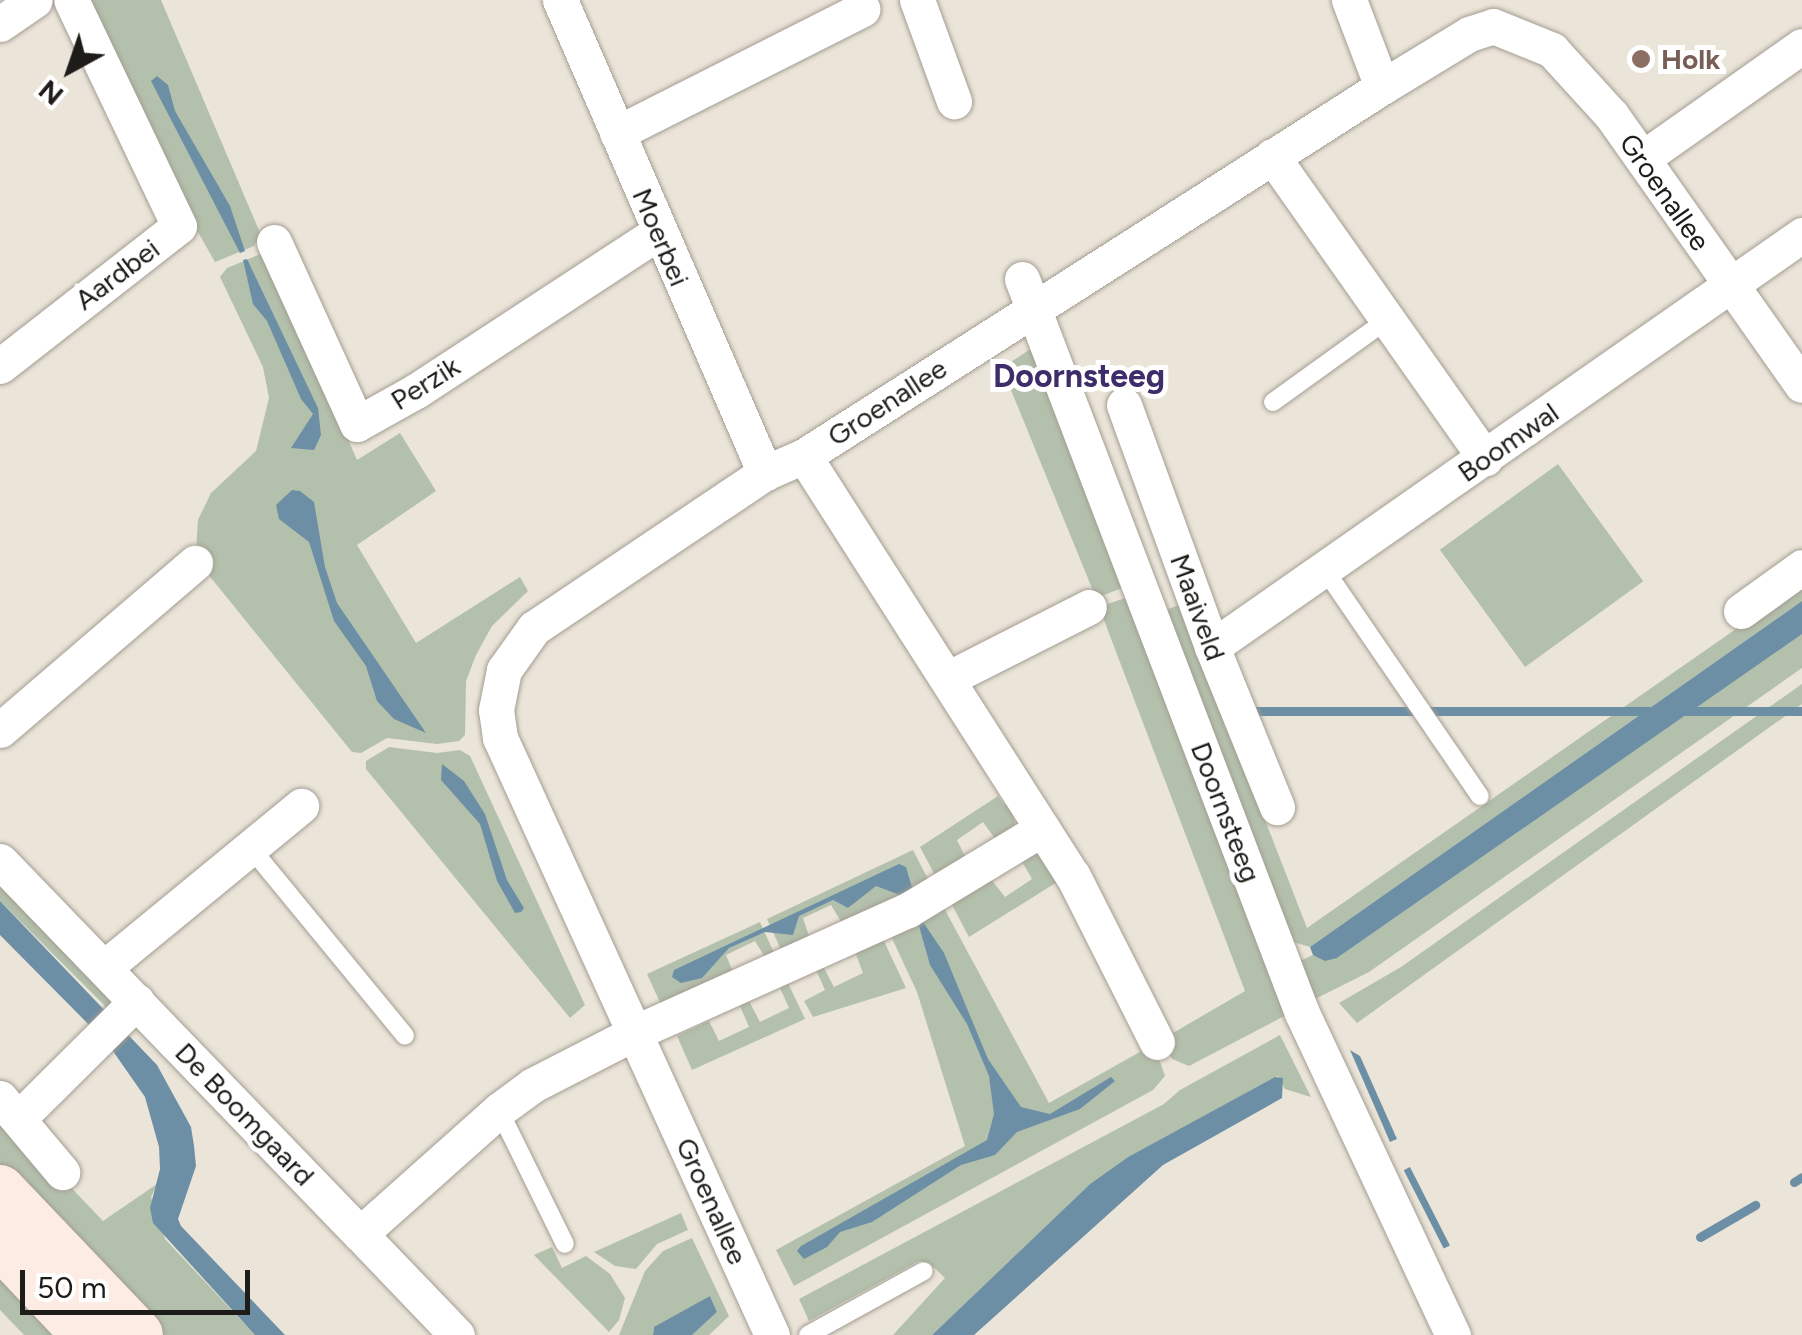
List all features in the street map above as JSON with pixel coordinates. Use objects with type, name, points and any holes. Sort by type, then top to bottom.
[{"type":"main road","points":[[0,1190],[138,1335]]},
{"type":"main road","points":[[0,1244],[87,1335]]},
{"type":"street","points":[[0,24],[35,0]]},
{"type":"street","name":"Aardbei","points":[[0,366],[179,226],[71,0]]},
{"type":"street","name":"Moerbei","points":[[560,0],[765,473]]},
{"type":"street","points":[[916,0],[954,100]]},
{"type":"street","points":[[1349,0],[1382,87]]},
{"type":"street","points":[[616,133],[862,9]]},
{"type":"street","name":"Groenallee","points":[[772,1335],[500,738],[499,690],[516,649],[534,628],[765,473],[804,456],[1027,293],[1272,156],[1469,34],[1493,26],[1552,50],[1642,158],[1802,385]]},
{"type":"street","points":[[1642,158],[1802,46]]},
{"type":"street","points":[[1272,156],[1486,458]]},
{"type":"street","name":"Perzik","points":[[274,242],[357,424],[416,391],[659,232]]},
{"type":"street","name":"Boomwal","points":[[1212,647],[1802,235]]},
{"type":"street","name":"Doornsteeg","points":[[1027,293],[1302,1014],[1453,1335]]},
{"type":"street","name":"Maaiveld","points":[[1124,405],[1212,647],[1277,806]]},
{"type":"street","points":[[804,456],[1073,876],[1157,1042]]},
{"type":"street","points":[[0,730],[195,563]]},
{"type":"street","points":[[1741,611],[1802,567]]},
{"type":"street","points":[[947,680],[1089,606]]},
{"type":"street","points":[[104,967],[301,806]]},
{"type":"street","points":[[360,1234],[499,1110],[534,1085],[636,1032],[908,910],[1042,830]]},
{"type":"street","name":"De Boomgaard","points":[[0,861],[104,967],[119,1019],[360,1234],[457,1335]]},
{"type":"street","points":[[62,1172],[10,1108],[119,1019]]},
{"type":"lane","points":[[1273,402],[1388,319]]},
{"type":"lane","points":[[1324,570],[1480,796]]},
{"type":"lane","points":[[250,847],[406,1036]]},
{"type":"lane","points":[[499,1110],[565,1244]]},
{"type":"lane","points":[[808,1335],[924,1271]]},
{"type":"green space","points":[[90,0],[161,0],[261,235],[254,246],[215,262],[198,232],[192,231]]},
{"type":"green space","points":[[263,253],[272,261],[357,460],[400,433],[436,491],[357,545],[416,643],[520,577],[528,591],[492,626],[476,655],[466,681],[465,735],[459,741],[437,744],[387,738],[361,753],[352,752],[203,568],[196,550],[198,520],[211,493],[256,451],[269,398],[263,367],[220,277],[227,268]]},
{"type":"green space","points":[[1035,346],[1125,587],[1096,598],[1002,368]]},
{"type":"green space","points":[[1558,464],[1643,581],[1525,667],[1440,550]]},
{"type":"green space","points":[[1802,583],[1802,601],[1310,947],[1293,942],[1166,610],[1181,604],[1307,928]]},
{"type":"green space","points":[[1128,597],[1294,1011],[1189,1066],[1172,1059],[1161,1040],[1245,991],[1099,607]]},
{"type":"green space","points":[[1802,633],[1802,668],[1369,972],[1317,998],[1310,997],[1293,964],[1313,955],[1337,958]]},
{"type":"green space","points":[[1802,684],[1802,704],[1357,1023],[1339,1003],[1401,967]]},
{"type":"green space","points":[[389,747],[437,753],[460,750],[470,756],[585,1005],[570,1018],[366,769],[366,761]]},
{"type":"green space","points":[[998,796],[1004,805],[1012,801],[1015,826],[996,840],[983,822],[957,840],[967,860],[938,881],[920,847]]},
{"type":"green space","points":[[913,850],[931,885],[843,925],[831,905],[803,918],[810,939],[783,954],[767,919]]},
{"type":"green space","points":[[1038,852],[1062,879],[969,937],[951,903],[991,879],[1005,897],[1032,879],[1020,858]]},
{"type":"green space","points":[[0,878],[114,994],[110,1011],[0,901]]},
{"type":"green space","points":[[944,908],[1049,1103],[1154,1044],[1165,1076],[1153,1090],[794,1286],[776,1250],[965,1146],[917,992],[890,934]]},
{"type":"green space","points":[[760,922],[776,957],[766,959],[755,941],[726,955],[734,974],[663,1009],[647,974]]},
{"type":"green space","points":[[882,937],[906,988],[813,1017],[804,1001],[825,990],[816,970],[824,968],[834,987],[863,973],[855,952]]},
{"type":"green space","points":[[788,983],[805,1019],[692,1070],[677,1036],[709,1021],[719,1041],[749,1027],[740,1006],[749,1001],[760,1022],[789,1008],[780,988]]},
{"type":"green space","points":[[1280,1035],[1311,1097],[1285,1089],[1278,1076],[1128,1157],[1090,1184],[932,1335],[893,1335],[945,1278],[929,1263],[919,1261],[809,1321],[799,1299],[1164,1104],[1180,1090]]},
{"type":"green space","points":[[0,1113],[103,1221],[157,1184],[151,1197],[165,1239],[255,1335],[152,1335],[0,1176]]},
{"type":"green space","points":[[681,1213],[688,1230],[657,1244],[636,1269],[615,1266],[594,1252]]},
{"type":"green space","points":[[692,1238],[729,1316],[709,1335],[692,1335],[717,1312],[710,1296],[653,1330],[653,1335],[619,1335],[645,1271],[663,1251]]},
{"type":"green space","points":[[552,1247],[562,1268],[586,1256],[610,1274],[625,1298],[619,1320],[609,1332],[534,1255]]},
{"type":"green space","points":[[0,1257],[74,1335],[24,1335],[0,1310]]},
{"type":"water","points":[[157,76],[168,85],[175,111],[230,206],[245,251],[240,253],[151,81]]},
{"type":"water","points":[[247,259],[318,408],[321,435],[314,450],[291,448],[313,414],[301,399],[267,321],[253,304],[243,260]]},
{"type":"water","points":[[292,490],[314,502],[325,567],[337,603],[426,733],[394,719],[377,701],[366,666],[334,621],[309,542],[279,519],[276,505]]},
{"type":"water","points":[[1802,601],[1802,634],[1337,958],[1325,961],[1313,955],[1310,947]]},
{"type":"water","points":[[1256,707],[1802,707],[1802,716],[1256,716]]},
{"type":"water","points":[[442,764],[464,781],[485,814],[507,880],[524,908],[521,912],[515,913],[497,881],[480,824],[441,780]]},
{"type":"water","points":[[899,864],[906,867],[913,891],[900,895],[876,886],[848,908],[833,900],[799,916],[793,935],[765,932],[729,948],[702,978],[681,983],[672,977],[674,970]]},
{"type":"water","points":[[0,901],[157,1065],[191,1127],[194,1146],[196,1166],[178,1219],[181,1226],[285,1335],[255,1335],[153,1223],[150,1208],[160,1169],[159,1147],[145,1097],[108,1044],[0,935]]},
{"type":"water","points":[[923,922],[944,953],[988,1059],[1021,1107],[1050,1114],[1111,1077],[1115,1081],[1080,1109],[1017,1132],[995,1155],[961,1165],[872,1222],[840,1232],[827,1247],[804,1259],[797,1251],[801,1246],[987,1140],[994,1114],[989,1076],[967,1024],[930,965],[919,926]]},
{"type":"water","points":[[1350,1050],[1360,1056],[1397,1139],[1390,1142]]},
{"type":"water","points":[[1275,1077],[1283,1078],[1282,1098],[1163,1165],[974,1335],[932,1335],[1090,1184],[1128,1157]]},
{"type":"water","points":[[1410,1167],[1450,1245],[1444,1249],[1404,1170]]},
{"type":"water","points":[[710,1296],[717,1312],[692,1335],[653,1335],[654,1327]]},
{"type":"waterway","points":[[1794,1182],[1802,1177]]},
{"type":"waterway","points":[[1700,1237],[1755,1205]]},
{"type":"place","name":"Holk","points":[[1641,59]]},
{"type":"district","name":"Doornsteeg","points":[[1079,376]]}]
